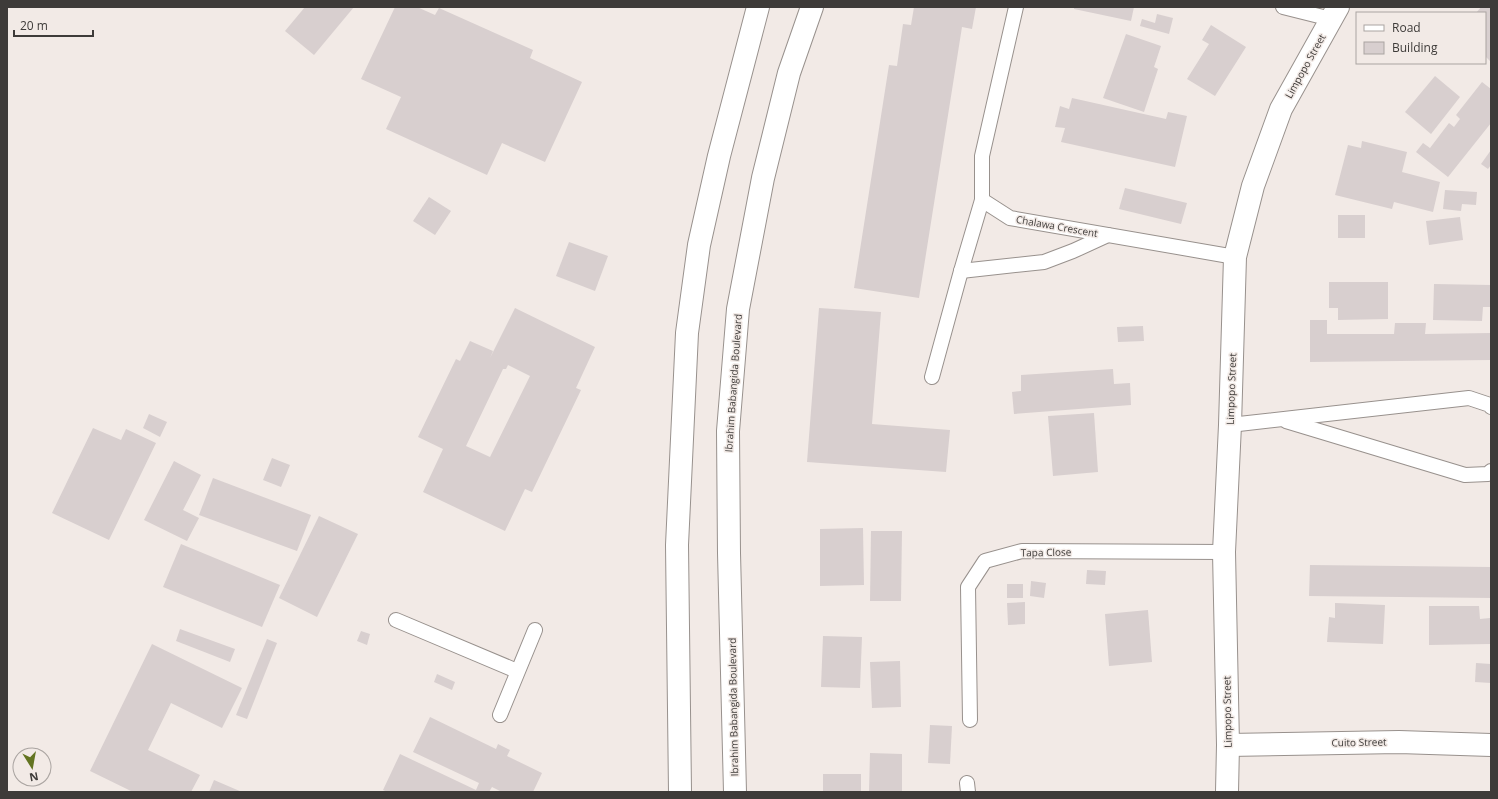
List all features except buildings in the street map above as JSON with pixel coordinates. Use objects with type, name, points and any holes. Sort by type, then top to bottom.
[{"type":"street","points":[[680,792],[677,544],[687,333],[699,244],[758,7]]},
{"type":"street","name":"Ibrahim Babangida Boulevard","points":[[735,792],[729,553],[728,430],[738,309],[762,178],[789,73],[812,7]]},
{"type":"street","name":"Limpopo Street","points":[[1227,792],[1228,745],[1224,552],[1230,425],[1235,257],[1253,186],[1281,109],[1334,13]]},
{"type":"street","name":"Cuito Street","points":[[1228,745],[1398,742],[1491,745]]},
{"type":"lane","points":[[932,377],[982,200],[982,156],[1016,7]]},
{"type":"lane","points":[[1283,7],[1334,13]]},
{"type":"lane","name":"Chalawa Crescent","points":[[982,200],[1010,218],[1235,257]]},
{"type":"lane","points":[[961,271],[1044,262],[1073,252],[1108,235]]},
{"type":"lane","points":[[1230,425],[1469,398],[1490,405],[1491,407]]},
{"type":"lane","points":[[1281,419],[1465,475],[1488,474],[1491,472]]},
{"type":"lane","name":"Tapa Close","points":[[970,720],[968,587],[984,561],[1022,551],[1224,552]]},
{"type":"lane","points":[[396,620],[517,671]]},
{"type":"lane","points":[[500,715],[535,630]]}]
